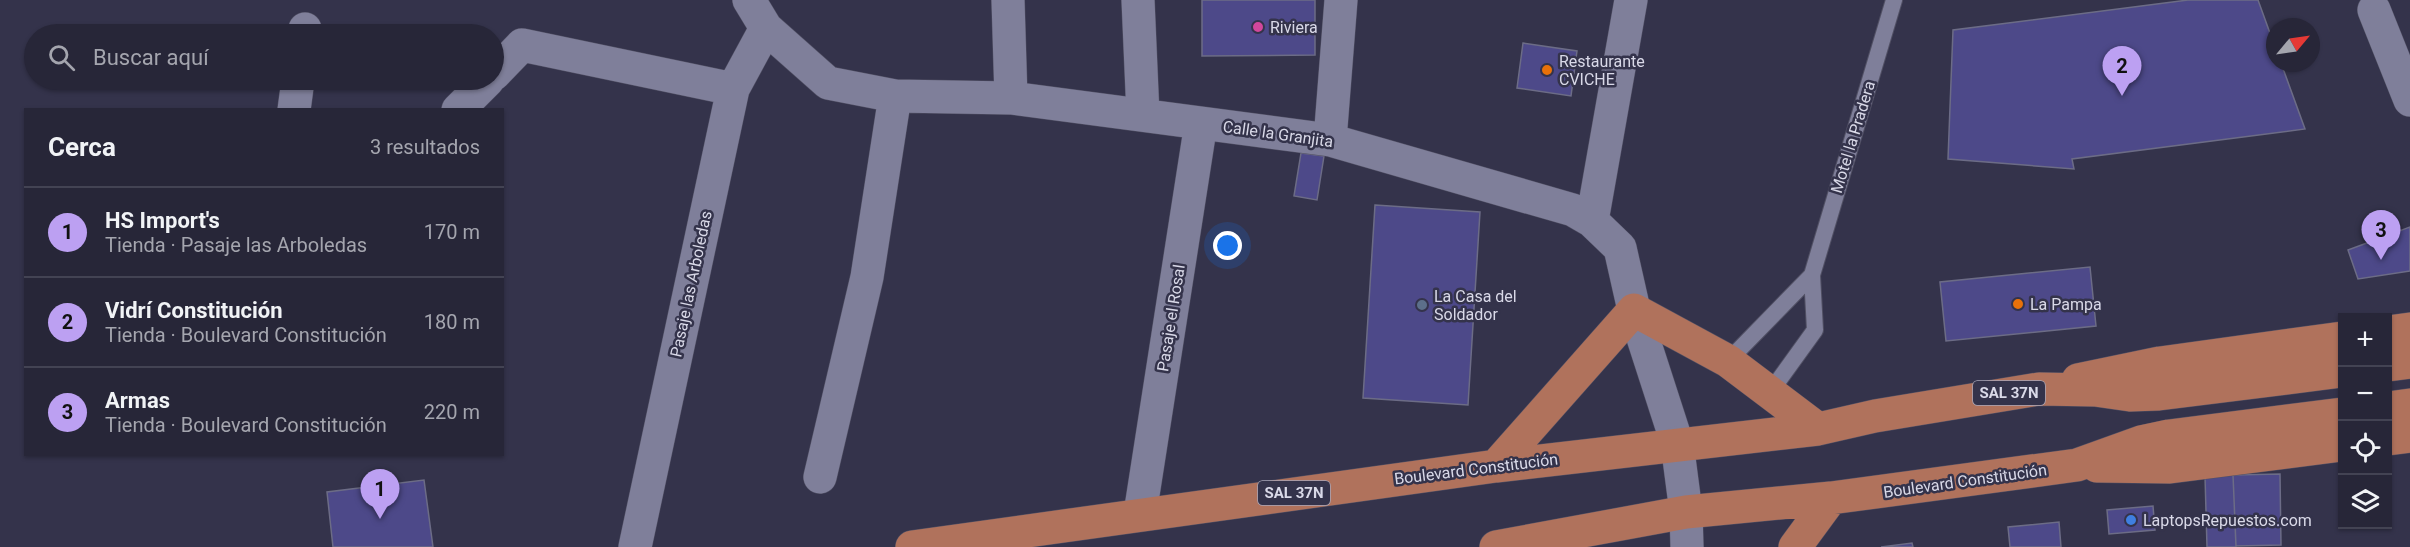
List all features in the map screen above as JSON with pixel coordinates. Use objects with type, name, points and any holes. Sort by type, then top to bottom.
[{"type":"highway","points":[[1496,466],[1634,310],[1728,361],[1771,391],[1818,429]]},
{"type":"highway","points":[[2392,331],[2410,329]]},
{"type":"highway","name":"Boulevard Constitución","points":[[912,547],[1496,466],[1677,443],[1818,429],[1875,416],[2039,388],[2160,363],[2338,339]]},
{"type":"highway","points":[[2392,364],[2410,362]]},
{"type":"highway","name":"Boulevard Constitución","points":[[2039,388],[2095,390],[2130,395],[2158,394],[2338,372]]},
{"type":"highway","points":[[2392,407],[2410,405]]},
{"type":"highway","name":"Boulevard Constitución","points":[[2077,465],[2141,442],[2169,436],[2338,415]]},
{"type":"highway","points":[[2392,438],[2410,436]]},
{"type":"highway","name":"Boulevard Constitución","points":[[1496,547],[1686,512],[1831,498],[2077,465],[2170,467],[2338,446]]},
{"type":"highway","points":[[1795,547],[1831,498]]},
{"type":"street","name":"Calle la Granjita","points":[[749,0],[765,28],[828,83],[895,96],[1011,98],[1330,140],[1573,210],[1592,221],[1620,248],[1634,310],[1677,443],[1686,512],[1687,547]]},
{"type":"street","points":[[1008,0],[1011,98]]},
{"type":"street","points":[[1138,0],[1143,116]]},
{"type":"street","points":[[1330,140],[1341,0]]},
{"type":"street","points":[[1592,221],[1630,0]]},
{"type":"street","points":[[2374,10],[2410,100]]},
{"type":"street","name":"Pasaje las Arboledas","points":[[635,547],[733,89],[765,28]]},
{"type":"street","points":[[504,64],[522,45],[733,89]]},
{"type":"street","points":[[294,108],[297,90]]},
{"type":"street","points":[[460,108],[478,90]]},
{"type":"street","points":[[820,477],[867,277],[895,96]]},
{"type":"street","name":"Pasaje el Rosal","points":[[1140,514],[1201,123]]},
{"type":"lane","name":"Motel la Pradera","points":[[1771,391],[1815,330],[1812,275],[1894,0]]},
{"type":"lane","name":"Motel la Pradera","points":[[1728,361],[1812,275]]},
{"type":"building","name":"Riviera","points":[[1202,0],[1315,0],[1315,55],[1202,56]]},
{"type":"building","points":[[2188,0],[2258,0],[2266,22],[2266,72],[2284,72],[2305,129],[2072,159],[2074,169],[1948,159],[1953,30]]},
{"type":"building","name":"Restaurante CVICHE","points":[[1523,43],[1577,51],[1571,96],[1517,88]]},
{"type":"building","points":[[1301,153],[1324,156],[1317,200],[1294,196]]},
{"type":"building","name":"La Casa del Soldador","points":[[1375,205],[1480,212],[1468,405],[1363,398]]},
{"type":"building","points":[[2410,227],[2410,271],[2358,279],[2348,250]]},
{"type":"building","name":"La Pampa","points":[[2090,267],[2096,326],[1946,341],[1940,282]]},
{"type":"building","points":[[2280,474],[2281,545],[2236,546],[2233,475]]},
{"type":"building","points":[[2233,475],[2236,547],[2207,547],[2205,476]]},
{"type":"building","points":[[424,480],[433,547],[333,547],[327,492]]},
{"type":"building","name":"LaptopsRepuestos.com","points":[[2153,506],[2155,530],[2109,534],[2107,510]]},
{"type":"building","points":[[2059,522],[2061,547],[2010,547],[2008,527]]},
{"type":"building","points":[[1912,543],[1913,547],[1881,547]]},
{"type":"place","name":"Riviera","points":[[1258,27]]},
{"type":"place","name":"Restaurante CVICHE","points":[[1547,70]]},
{"type":"place","name":"Vidrí Constitución","points":[[2122,96]]},
{"type":"place","name":"Armas","points":[[2381,260]]},
{"type":"place","name":"La Pampa","points":[[2018,304]]},
{"type":"place","name":"La Casa del Soldador","points":[[1422,305]]},
{"type":"place","name":"HS Import's","points":[[380,519]]},
{"type":"place","name":"LaptopsRepuestos.com","points":[[2131,520]]}]
